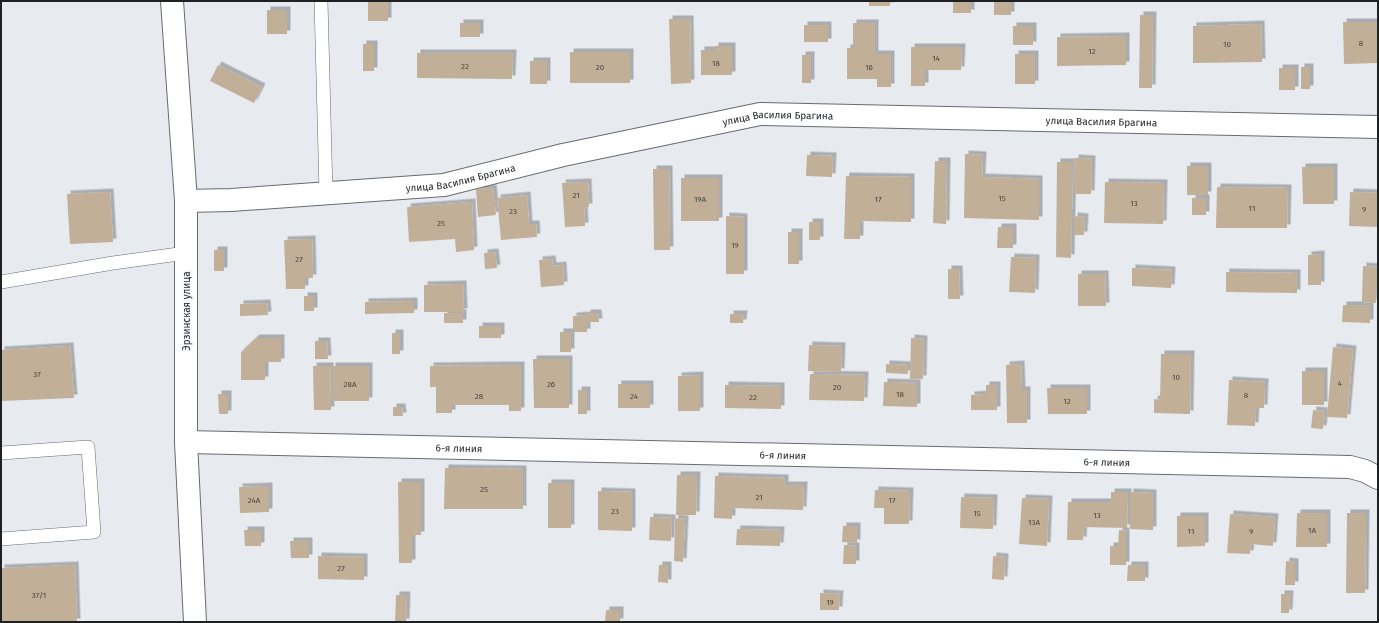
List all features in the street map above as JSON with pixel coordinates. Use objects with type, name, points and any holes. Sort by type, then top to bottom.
[{"type":"street","name":"Эрзинская улица","points":[[172,1],[186,201],[186,442],[195,622]]},
{"type":"street","name":"улица Василия Брагина","points":[[186,201],[231,200],[444,185],[563,155],[760,114],[1378,127]]},
{"type":"street","name":"6-я линия","points":[[186,442],[1350,467],[1365,471],[1378,477]]},
{"type":"lane","points":[[321,1],[326,193]]},
{"type":"lane","points":[[1,282],[112,263],[186,253]]},
{"type":"lane","points":[[1,453],[88,447],[94,532],[1,539]]},
{"type":"building","points":[[368,1],[388,1],[388,21],[368,21]]},
{"type":"building","points":[[869,1],[890,1],[890,6],[869,6]]},
{"type":"building","points":[[953,1],[971,1],[971,13],[953,13]]},
{"type":"building","points":[[994,1],[1011,1],[1011,15],[994,15]]},
{"type":"building","points":[[267,10],[287,10],[287,34],[267,34]]},
{"type":"building","points":[[1140,15],[1153,15],[1152,88],[1139,88]]},
{"type":"building","points":[[669,19],[690,19],[691,83],[671,84]]},
{"type":"building","points":[[1343,22],[1378,22],[1378,63],[1344,64]]},
{"type":"building","points":[[460,23],[480,23],[480,37],[460,37]]},
{"type":"building","points":[[853,23],[875,23],[875,54],[891,54],[891,87],[877,87],[877,79],[847,79],[847,48],[853,48]]},
{"type":"building","points":[[1261,24],[1262,62],[1193,63],[1193,26]]},
{"type":"building","points":[[804,25],[828,25],[828,42],[804,42]]},
{"type":"building","points":[[1013,26],[1033,26],[1033,45],[1013,45]]},
{"type":"building","points":[[1126,36],[1126,65],[1057,66],[1057,37]]},
{"type":"building","points":[[363,44],[374,44],[374,71],[363,71]]},
{"type":"building","points":[[715,46],[732,46],[732,75],[701,75],[701,50],[715,50]]},
{"type":"building","points":[[911,47],[962,47],[961,70],[925,70],[925,86],[911,86]]},
{"type":"building","points":[[570,52],[630,52],[630,83],[570,83]]},
{"type":"building","points":[[417,53],[513,53],[512,79],[417,78]]},
{"type":"building","points":[[1015,54],[1035,54],[1035,84],[1015,84]]},
{"type":"building","points":[[802,55],[811,55],[811,83],[802,83]]},
{"type":"building","points":[[530,61],[547,61],[547,84],[530,84]]},
{"type":"building","points":[[218,65],[262,87],[254,103],[210,81]]},
{"type":"building","points":[[1301,67],[1310,67],[1310,89],[1301,89]]},
{"type":"building","points":[[1279,68],[1295,68],[1295,90],[1279,90]]},
{"type":"building","points":[[965,154],[983,155],[982,177],[1039,179],[1039,220],[964,218]]},
{"type":"building","points":[[807,155],[833,156],[832,177],[806,176]]},
{"type":"building","points":[[1075,158],[1092,159],[1091,194],[1074,194]]},
{"type":"building","points":[[935,161],[947,161],[946,224],[933,223]]},
{"type":"building","points":[[1057,162],[1073,162],[1071,258],[1056,257]]},
{"type":"building","points":[[1187,166],[1208,166],[1208,195],[1187,195]]},
{"type":"building","points":[[1302,167],[1334,167],[1334,204],[1303,204]]},
{"type":"building","points":[[653,169],[669,169],[670,250],[654,250]]},
{"type":"building","points":[[846,176],[911,177],[911,222],[860,221],[860,239],[844,239]]},
{"type":"building","points":[[681,178],[719,178],[719,221],[681,221]]},
{"type":"building","points":[[588,182],[589,207],[584,207],[585,226],[565,227],[562,183]]},
{"type":"building","points":[[1105,182],[1164,183],[1163,224],[1104,223]]},
{"type":"building","points":[[1217,187],[1288,188],[1287,228],[1216,228]]},
{"type":"building","points":[[493,188],[496,215],[478,217],[476,189]]},
{"type":"building","points":[[110,192],[113,242],[70,244],[67,194]]},
{"type":"building","points":[[1350,192],[1378,193],[1378,227],[1349,226]]},
{"type":"building","points":[[527,195],[529,224],[536,224],[537,237],[501,240],[497,198]]},
{"type":"building","points":[[1192,198],[1206,198],[1206,215],[1192,215]]},
{"type":"building","points":[[472,202],[474,250],[456,252],[455,239],[409,242],[407,207]]},
{"type":"building","points":[[726,216],[744,217],[744,274],[726,274]]},
{"type":"building","points":[[1074,216],[1085,217],[1084,235],[1074,235]]},
{"type":"building","points":[[809,222],[820,222],[820,240],[809,240]]},
{"type":"building","points":[[998,227],[1013,227],[1013,248],[997,248]]},
{"type":"building","points":[[788,232],[799,232],[799,264],[788,264]]},
{"type":"building","points":[[312,239],[313,278],[305,278],[305,289],[286,289],[284,240]]},
{"type":"building","points":[[214,250],[224,250],[224,271],[214,271]]},
{"type":"building","points":[[495,252],[497,268],[485,269],[484,253]]},
{"type":"building","points":[[1321,254],[1321,285],[1308,285],[1308,255]]},
{"type":"building","points":[[1011,257],[1036,258],[1035,293],[1009,292]]},
{"type":"building","points":[[552,259],[553,266],[563,265],[564,285],[541,287],[539,260]]},
{"type":"building","points":[[1363,266],[1378,267],[1376,303],[1362,302]]},
{"type":"building","points":[[1132,268],[1172,270],[1171,288],[1132,286]]},
{"type":"building","points":[[948,269],[959,269],[960,299],[948,299]]},
{"type":"building","points":[[1226,272],[1297,273],[1297,293],[1226,292]]},
{"type":"building","points":[[1078,274],[1105,274],[1106,306],[1078,306]]},
{"type":"building","points":[[463,284],[464,312],[424,312],[424,285]]},
{"type":"building","points":[[304,296],[314,296],[314,311],[304,311]]},
{"type":"building","points":[[414,301],[414,313],[365,314],[365,302]]},
{"type":"building","points":[[267,303],[268,315],[240,316],[240,304]]},
{"type":"building","points":[[1343,305],[1370,305],[1370,323],[1342,322]]},
{"type":"building","points":[[444,313],[463,313],[463,323],[444,323]]},
{"type":"building","points":[[587,313],[598,313],[599,322],[587,322],[587,332],[573,332],[573,316],[587,315]]},
{"type":"building","points":[[730,314],[744,314],[743,323],[730,323]]},
{"type":"building","points":[[479,326],[501,326],[501,338],[479,338]]},
{"type":"building","points":[[560,332],[571,332],[571,352],[560,352]]},
{"type":"building","points":[[392,333],[400,333],[400,354],[392,354]]},
{"type":"building","points":[[256,338],[281,338],[281,362],[265,362],[265,380],[241,380],[241,352]]},
{"type":"building","points":[[911,338],[924,339],[923,379],[910,379]]},
{"type":"building","points":[[315,341],[327,341],[328,359],[315,359]]},
{"type":"building","points":[[809,345],[842,346],[841,372],[808,371]]},
{"type":"building","points":[[70,346],[74,398],[1,401],[1,350]]},
{"type":"building","points":[[1333,347],[1353,349],[1347,418],[1327,417]]},
{"type":"building","points":[[1161,354],[1191,354],[1190,414],[1154,413],[1154,399],[1160,400]]},
{"type":"building","points":[[533,359],[569,359],[569,408],[534,408]]},
{"type":"building","points":[[886,364],[908,365],[908,374],[886,373]]},
{"type":"building","points":[[1021,364],[1022,390],[1027,390],[1027,423],[1007,423],[1006,365]]},
{"type":"building","points":[[521,365],[521,411],[509,411],[509,405],[452,405],[452,413],[436,413],[436,387],[430,387],[430,366]]},
{"type":"building","points":[[313,366],[330,366],[331,410],[314,410]]},
{"type":"building","points":[[332,366],[369,366],[369,401],[332,401]]},
{"type":"building","points":[[1302,371],[1324,371],[1324,405],[1302,405]]},
{"type":"building","points":[[810,374],[865,375],[864,401],[809,400]]},
{"type":"building","points":[[700,375],[700,411],[678,411],[678,376]]},
{"type":"building","points":[[1229,380],[1265,382],[1264,408],[1256,408],[1255,426],[1227,425]]},
{"type":"building","points":[[884,382],[917,383],[917,407],[883,406]]},
{"type":"building","points":[[618,384],[650,384],[650,408],[618,408]]},
{"type":"building","points":[[725,385],[781,386],[781,409],[725,408]]},
{"type":"building","points":[[986,385],[997,385],[997,410],[971,410],[971,395],[986,394]]},
{"type":"building","points":[[1047,388],[1087,388],[1087,414],[1048,414]]},
{"type":"building","points":[[578,390],[587,390],[587,414],[578,414]]},
{"type":"building","points":[[218,394],[228,394],[228,414],[219,414]]},
{"type":"building","points":[[393,407],[402,407],[403,416],[393,416]]},
{"type":"building","points":[[1313,410],[1325,411],[1323,429],[1311,428]]},
{"type":"building","points":[[445,468],[523,469],[523,509],[444,509]]},
{"type":"building","points":[[677,475],[697,475],[696,515],[676,515]]},
{"type":"building","points":[[715,476],[785,478],[785,485],[804,485],[803,510],[732,508],[732,519],[714,518]]},
{"type":"building","points":[[398,482],[421,482],[421,535],[412,535],[412,563],[399,563]]},
{"type":"building","points":[[548,483],[571,483],[571,528],[548,528]]},
{"type":"building","points":[[269,486],[269,512],[240,513],[239,487]]},
{"type":"building","points":[[875,490],[910,491],[909,524],[884,524],[884,508],[874,508]]},
{"type":"building","points":[[598,491],[632,492],[632,531],[598,530]]},
{"type":"building","points":[[1111,492],[1128,492],[1127,528],[1084,527],[1083,540],[1067,540],[1068,502],[1111,502]]},
{"type":"building","points":[[1130,492],[1153,493],[1153,530],[1130,529]]},
{"type":"building","points":[[961,497],[994,498],[993,529],[960,528]]},
{"type":"building","points":[[1022,498],[1049,499],[1047,546],[1019,544]]},
{"type":"building","points":[[1297,513],[1327,513],[1327,547],[1296,547]]},
{"type":"building","points":[[1347,513],[1366,513],[1365,593],[1346,593]]},
{"type":"building","points":[[1230,514],[1275,517],[1273,546],[1251,544],[1250,554],[1227,553]]},
{"type":"building","points":[[1177,516],[1205,516],[1205,546],[1177,547]]},
{"type":"building","points":[[650,517],[672,518],[671,541],[649,540]]},
{"type":"building","points":[[675,518],[685,519],[683,562],[674,561]]},
{"type":"building","points":[[843,526],[857,526],[857,543],[842,542]]},
{"type":"building","points":[[737,529],[781,530],[780,546],[736,545]]},
{"type":"building","points":[[244,530],[261,530],[261,546],[245,546]]},
{"type":"building","points":[[1119,530],[1126,531],[1126,565],[1110,565],[1110,546],[1118,546]]},
{"type":"building","points":[[290,541],[309,541],[309,558],[291,558]]},
{"type":"building","points":[[844,545],[856,546],[856,564],[843,564]]},
{"type":"building","points":[[318,556],[364,557],[364,580],[318,579]]},
{"type":"building","points":[[993,556],[1005,557],[1004,580],[992,579]]},
{"type":"building","points":[[1286,561],[1295,562],[1295,585],[1285,585]]},
{"type":"building","points":[[75,565],[77,622],[1,622],[1,568]]},
{"type":"building","points":[[659,565],[668,565],[668,583],[658,582]]},
{"type":"building","points":[[1128,565],[1145,565],[1145,581],[1127,581]]},
{"type":"building","points":[[820,593],[840,594],[839,610],[820,610]]},
{"type":"building","points":[[1281,594],[1290,594],[1289,613],[1281,613]]},
{"type":"building","points":[[396,595],[407,595],[406,622],[395,622]]},
{"type":"building","points":[[606,610],[620,610],[620,622],[605,622]]}]
